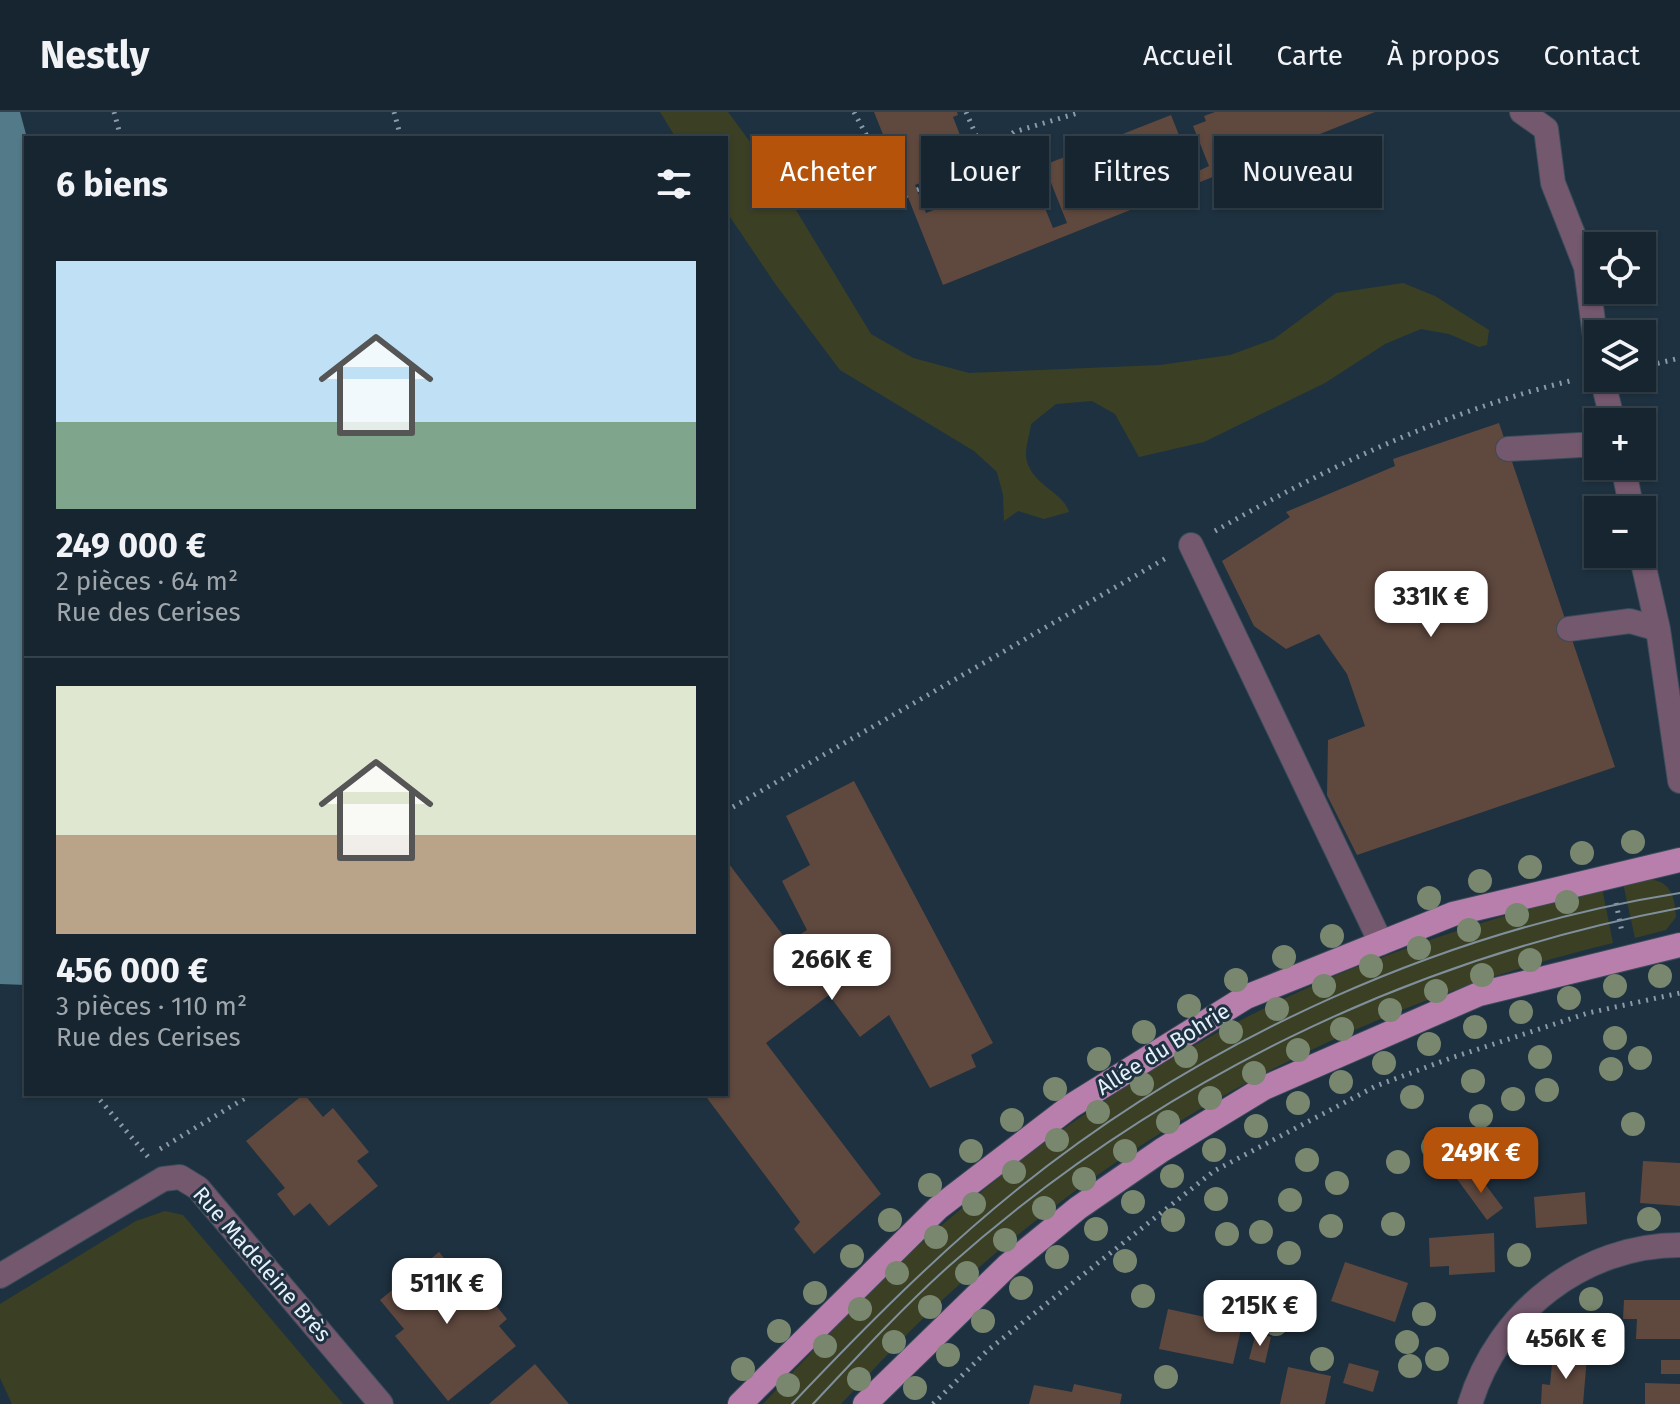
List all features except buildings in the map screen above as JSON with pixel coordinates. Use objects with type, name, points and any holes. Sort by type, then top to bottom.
[{"type":"main road","name":"Allée du Bohrie","points":[[740,1404],[938,1208],[1071,1106],[1246,997],[1453,914],[1680,860]]},
{"type":"main road","points":[[865,1404],[1007,1266],[1078,1208],[1162,1150],[1264,1088],[1479,994],[1680,945]]},
{"type":"street","points":[[1522,112],[1546,129],[1553,183],[1586,267],[1590,320]]},
{"type":"street","points":[[1508,449],[1584,445]]},
{"type":"street","points":[[1191,545],[1381,943]]},
{"type":"street","points":[[1644,568],[1658,629],[1680,781]]},
{"type":"street","points":[[1569,629],[1630,621],[1658,629]]},
{"type":"street","name":"Rue Madeleine Brès","points":[[0,1276],[163,1179],[180,1177],[198,1188],[381,1404]]},
{"type":"street","points":[[1470,1404],[1495,1349],[1525,1312],[1557,1283],[1614,1254],[1680,1245]]},
{"type":"path","points":[[114,112],[120,136]]},
{"type":"path","points":[[394,112],[400,136]]},
{"type":"path","points":[[854,112],[900,198],[907,195]]},
{"type":"path","points":[[966,112],[976,136]]},
{"type":"path","points":[[1012,136],[1026,126],[1081,112]]},
{"type":"path","points":[[917,190],[921,188]]},
{"type":"path","points":[[1656,364],[1680,358]]},
{"type":"path","points":[[728,810],[1292,487],[1377,449],[1522,393],[1584,375]]},
{"type":"path","points":[[1614,896],[1624,941]]},
{"type":"path","points":[[933,1404],[988,1350],[1214,1171],[1376,1086],[1588,1013],[1680,993]]},
{"type":"path","points":[[97,1096],[148,1156]]},
{"type":"green space","points":[[660,112],[728,112],[752,144],[752,208],[795,208],[871,334],[913,358],[969,373],[1160,365],[1230,355],[1274,339],[1336,293],[1403,283],[1435,296],[1489,330],[1487,345],[1479,347],[1449,334],[1421,329],[1385,344],[1325,383],[1204,442],[1139,457],[1115,414],[1092,401],[1056,404],[1031,424],[1026,457],[1034,475],[1061,499],[1069,512],[1044,519],[1018,511],[1004,521],[1003,495],[997,472],[974,451],[840,370],[776,285],[728,214],[728,136],[675,136]]},
{"type":"green space","points":[[1646,879],[1661,882],[1670,890],[1676,917],[1666,930],[1635,938],[1623,883]]},
{"type":"green space","points":[[1602,888],[1613,943],[1521,968],[1432,999],[1345,1035],[1260,1076],[1178,1122],[1099,1174],[1023,1231],[937,1305],[841,1404],[763,1404],[857,1305],[965,1205],[1068,1126],[1178,1055],[1294,994],[1354,968],[1476,925]]},
{"type":"green space","points":[[165,1211],[183,1215],[343,1404],[12,1404],[0,1378],[0,1304],[136,1221]]},
{"type":"water","points":[[0,112],[20,112],[26,136],[24,136],[24,985],[0,984]]},
{"type":"tram line","points":[[792,1404],[902,1292],[989,1213],[1091,1134],[1168,1084],[1248,1038],[1331,998],[1416,963],[1503,934],[1592,910],[1680,893]]},
{"type":"tram line","points":[[813,1404],[931,1282],[1029,1200],[1112,1140],[1200,1085],[1290,1037],[1384,995],[1480,960],[1579,930],[1680,908]]}]
